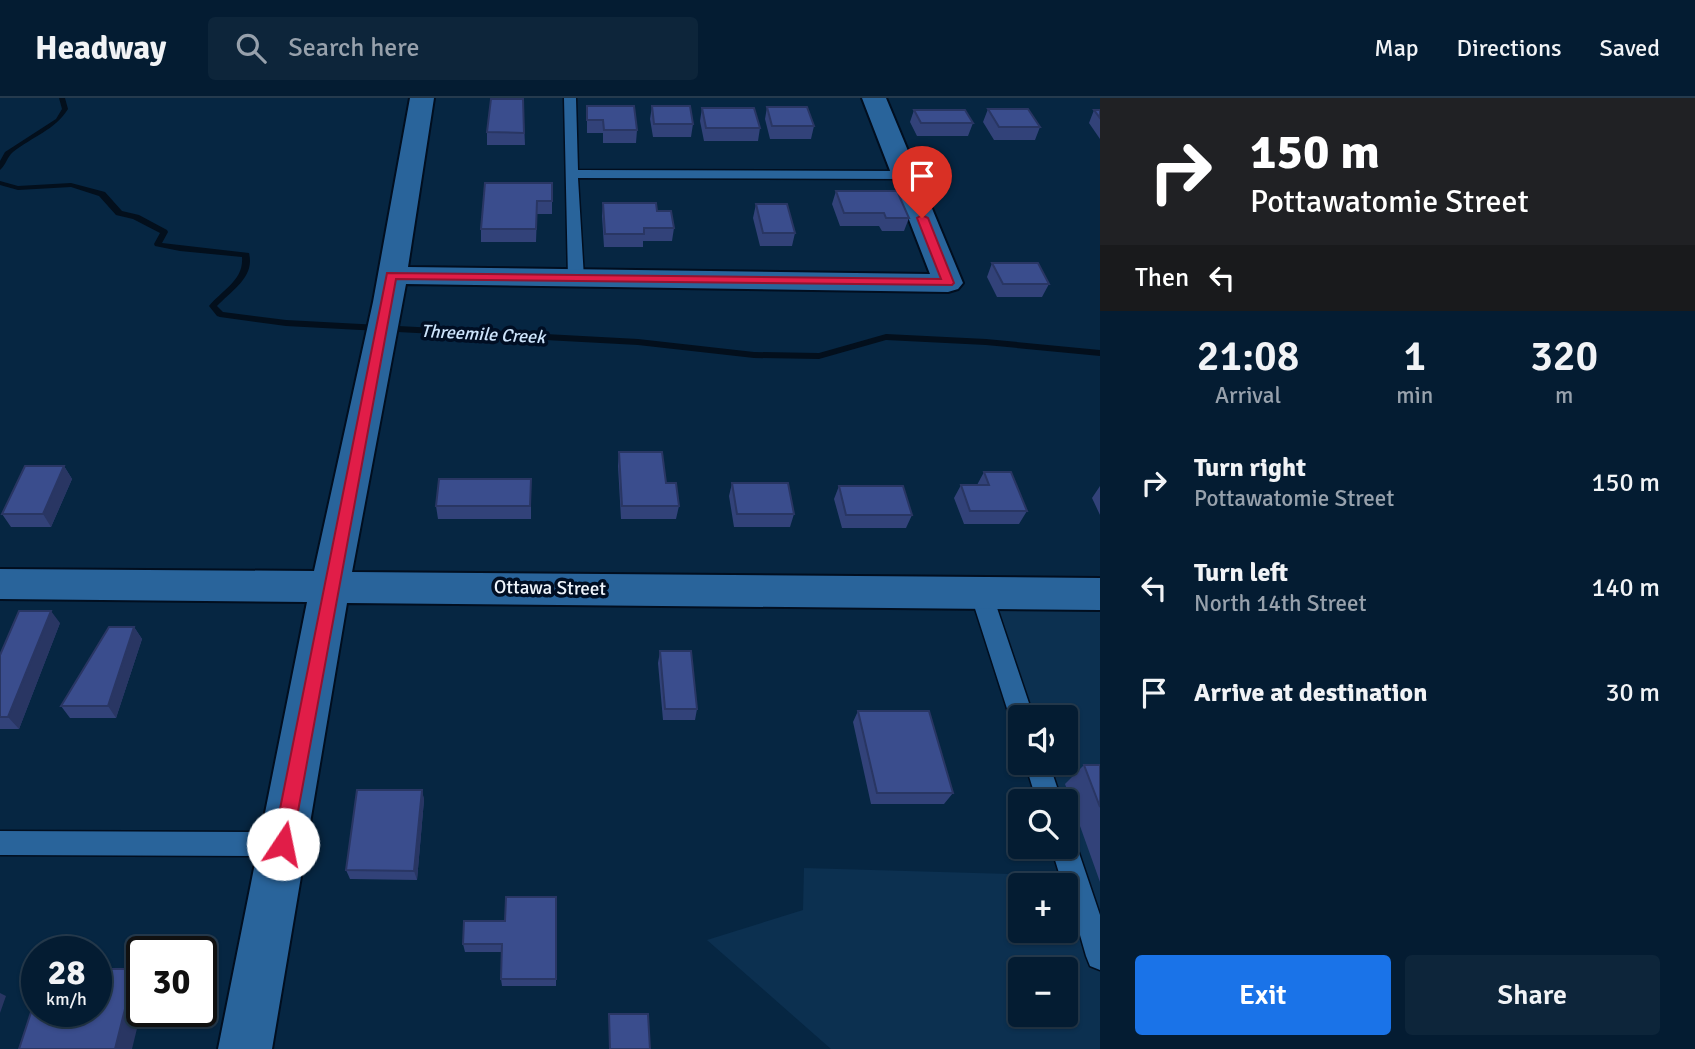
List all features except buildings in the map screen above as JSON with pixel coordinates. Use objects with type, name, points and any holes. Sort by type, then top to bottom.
[{"type":"street","points":[[245,1049],[330,586],[376,365],[422,98]]},
{"type":"street","points":[[390,288],[576,278],[948,283],[874,98]]},
{"type":"street","name":"Ottawa Street","points":[[0,584],[1100,594]]},
{"type":"lane","points":[[570,98],[576,278]]},
{"type":"lane","points":[[571,174],[905,175]]},
{"type":"lane","points":[[981,593],[1018,705]]},
{"type":"lane","points":[[0,843],[283,844]]},
{"type":"lane","points":[[1068,859],[1100,956]]},
{"type":"shaded area","points":[[981,593],[1100,594],[1100,1049],[831,1049],[707,940],[803,910],[804,868],[1008,874],[1008,943],[1078,943],[1078,873],[1073,873],[1069,859],[1078,859],[1078,789],[1046,789],[1041,775],[1078,775],[1078,705],[1018,705]]},
{"type":"waterway","name":"Threemile Creek","points":[[0,168],[7,153],[58,120],[65,109],[62,98]]},
{"type":"waterway","name":"Threemile Creek","points":[[0,183],[18,188],[71,185],[102,194],[119,213],[136,217],[164,232],[158,244],[246,255],[245,271],[237,283],[213,306],[220,314],[286,323],[638,342],[754,355],[819,356],[886,337],[986,342],[1100,353]]},
{"type":"route","points":[[283,844],[337,548],[376,365],[391,275],[948,283],[922,218]]}]
